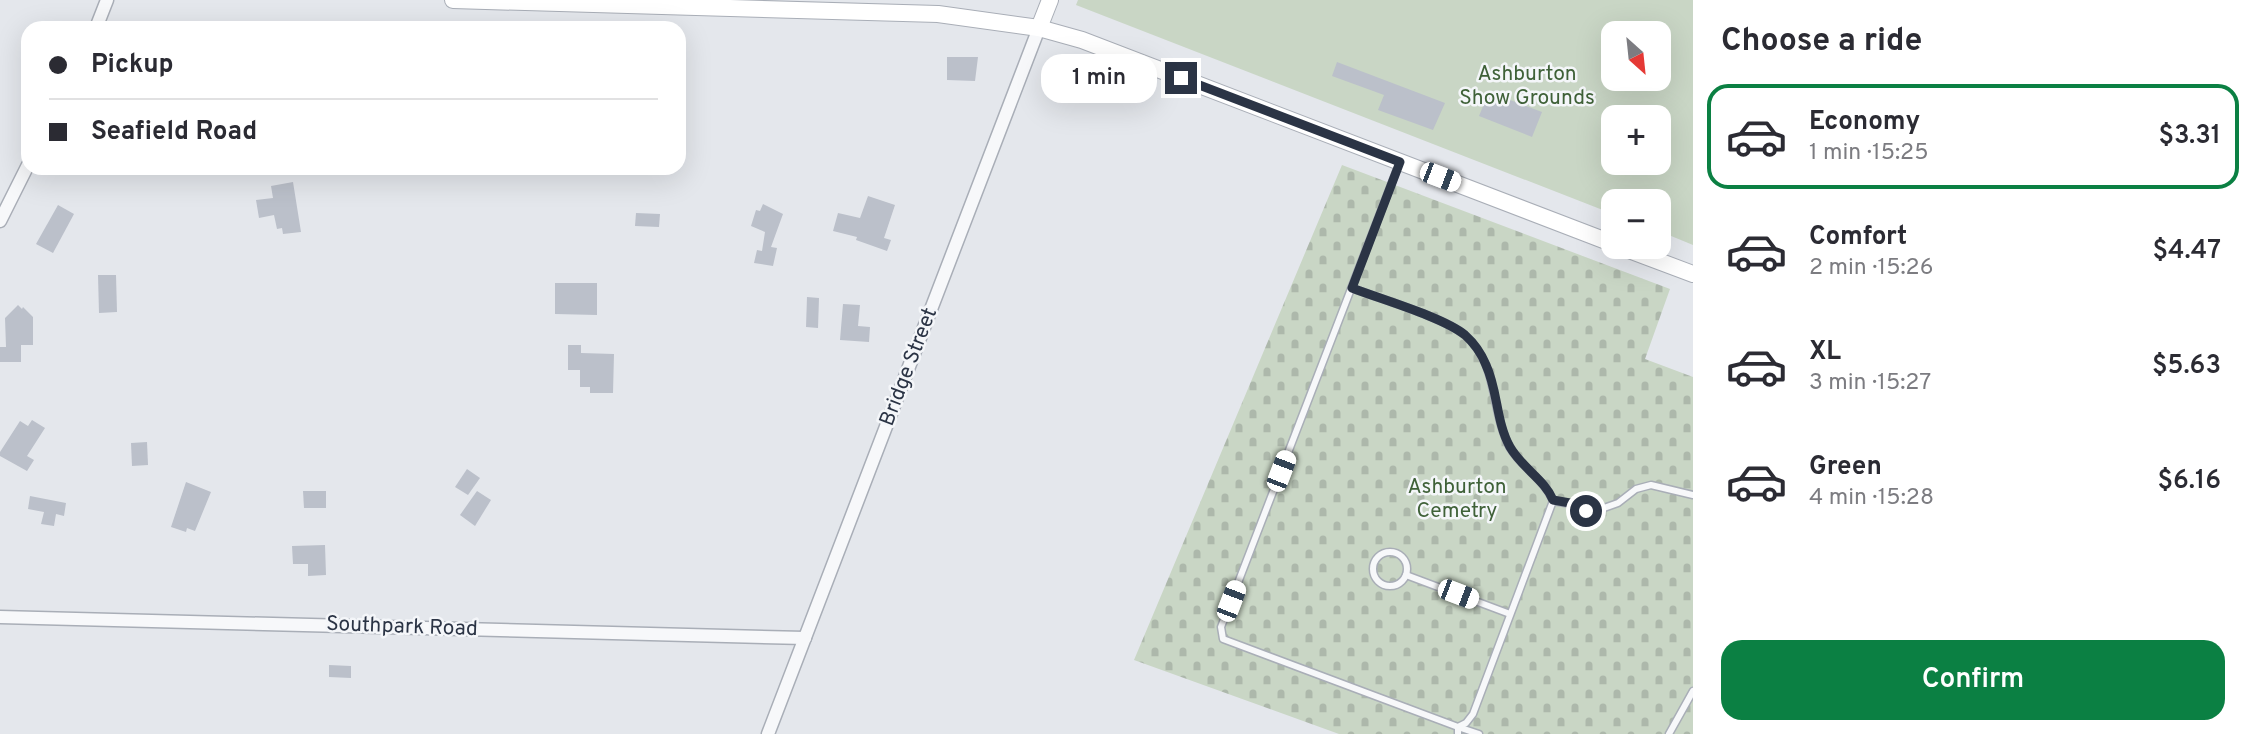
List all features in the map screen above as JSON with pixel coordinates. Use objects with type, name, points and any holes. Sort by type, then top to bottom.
[{"type":"street","points":[[99,21],[107,0]]},
{"type":"street","points":[[453,0],[902,6],[1039,28],[1082,40],[1601,239]]},
{"type":"street","name":"Bridge Street","points":[[768,734],[1050,0]]},
{"type":"street","points":[[0,220],[23,175]]},
{"type":"street","points":[[1653,259],[1693,274]]},
{"type":"street","name":"Southpark Road","points":[[0,617],[805,638]]},
{"type":"lane","points":[[1400,162],[1221,627],[1223,639],[1458,731],[1479,734]]},
{"type":"lane","points":[[1352,288],[1450,326],[1465,335],[1487,366],[1509,446],[1526,470],[1549,489],[1553,500],[1472,714],[1458,731]]},
{"type":"lane","points":[[1553,500],[1586,509],[1601,509],[1618,503],[1636,489],[1651,485],[1693,495]]},
{"type":"lane","points":[[1395,552],[1404,559],[1406,575],[1399,584],[1388,587],[1377,582],[1372,571],[1373,565],[1379,555],[1395,552]]},
{"type":"lane","points":[[1406,575],[1510,614]]},
{"type":"lane","points":[[1669,734],[1693,691]]},
{"type":"green space","name":"Ashburton Show Grounds","points":[[1078,0],[1693,0],[1693,245],[1671,236],[1671,189],[1601,189],[1601,209],[1076,5]]},
{"type":"green space","name":"Ashburton Cemetry","points":[[1342,165],[1670,289],[1645,359],[1693,377],[1693,734],[1339,734],[1134,660]]},
{"type":"building","points":[[947,57],[978,57],[975,81],[947,80]]},
{"type":"building","points":[[1337,62],[1445,103],[1433,130],[1378,110],[1384,95],[1332,76]]},
{"type":"building","points":[[1489,92],[1542,112],[1532,137],[1479,116]]},
{"type":"building","points":[[293,182],[301,232],[283,234],[282,228],[277,229],[274,215],[259,218],[256,200],[273,198],[271,186]]},
{"type":"building","points":[[868,196],[895,205],[884,238],[891,240],[887,251],[856,240],[857,237],[833,231],[838,213],[860,218]]},
{"type":"building","points":[[763,204],[783,214],[771,247],[777,248],[773,266],[754,263],[757,250],[762,251],[765,232],[751,226],[756,210],[760,211]]},
{"type":"building","points":[[58,205],[74,214],[53,253],[36,244]]},
{"type":"building","points":[[636,213],[660,214],[659,227],[635,226]]},
{"type":"building","points":[[98,275],[116,275],[117,312],[99,313]]},
{"type":"building","points":[[555,283],[597,283],[597,315],[555,314]]},
{"type":"building","points":[[807,297],[819,298],[818,328],[806,327]]},
{"type":"building","points":[[843,304],[860,305],[858,326],[870,327],[869,342],[840,340]]},
{"type":"building","points":[[18,305],[33,317],[33,345],[21,345],[21,362],[0,362],[0,347],[6,347],[5,318]]},
{"type":"building","points":[[568,345],[581,345],[581,353],[614,354],[613,393],[590,393],[590,387],[580,387],[580,370],[568,370]]},
{"type":"building","points":[[32,420],[45,428],[27,456],[34,460],[27,471],[0,456],[0,452],[20,421],[28,426]]},
{"type":"building","points":[[147,442],[148,465],[132,466],[131,443]]},
{"type":"building","points":[[467,469],[480,478],[468,495],[455,487]]},
{"type":"building","points":[[186,482],[211,492],[195,531],[187,528],[186,532],[171,527]]},
{"type":"building","points":[[303,491],[326,491],[326,508],[304,508]]},
{"type":"building","points":[[477,491],[491,500],[475,526],[460,515]]},
{"type":"building","points":[[30,496],[66,503],[64,516],[56,514],[54,526],[41,524],[44,512],[28,509]]},
{"type":"building","points":[[325,545],[326,575],[308,576],[308,564],[293,564],[292,546]]},
{"type":"building","points":[[329,665],[351,666],[351,678],[329,677]]},
{"type":"route","points":[[1181,78],[1400,162],[1352,288],[1450,326],[1465,335],[1487,366],[1509,446],[1526,470],[1549,489],[1553,500],[1587,506],[1586,511]]}]
